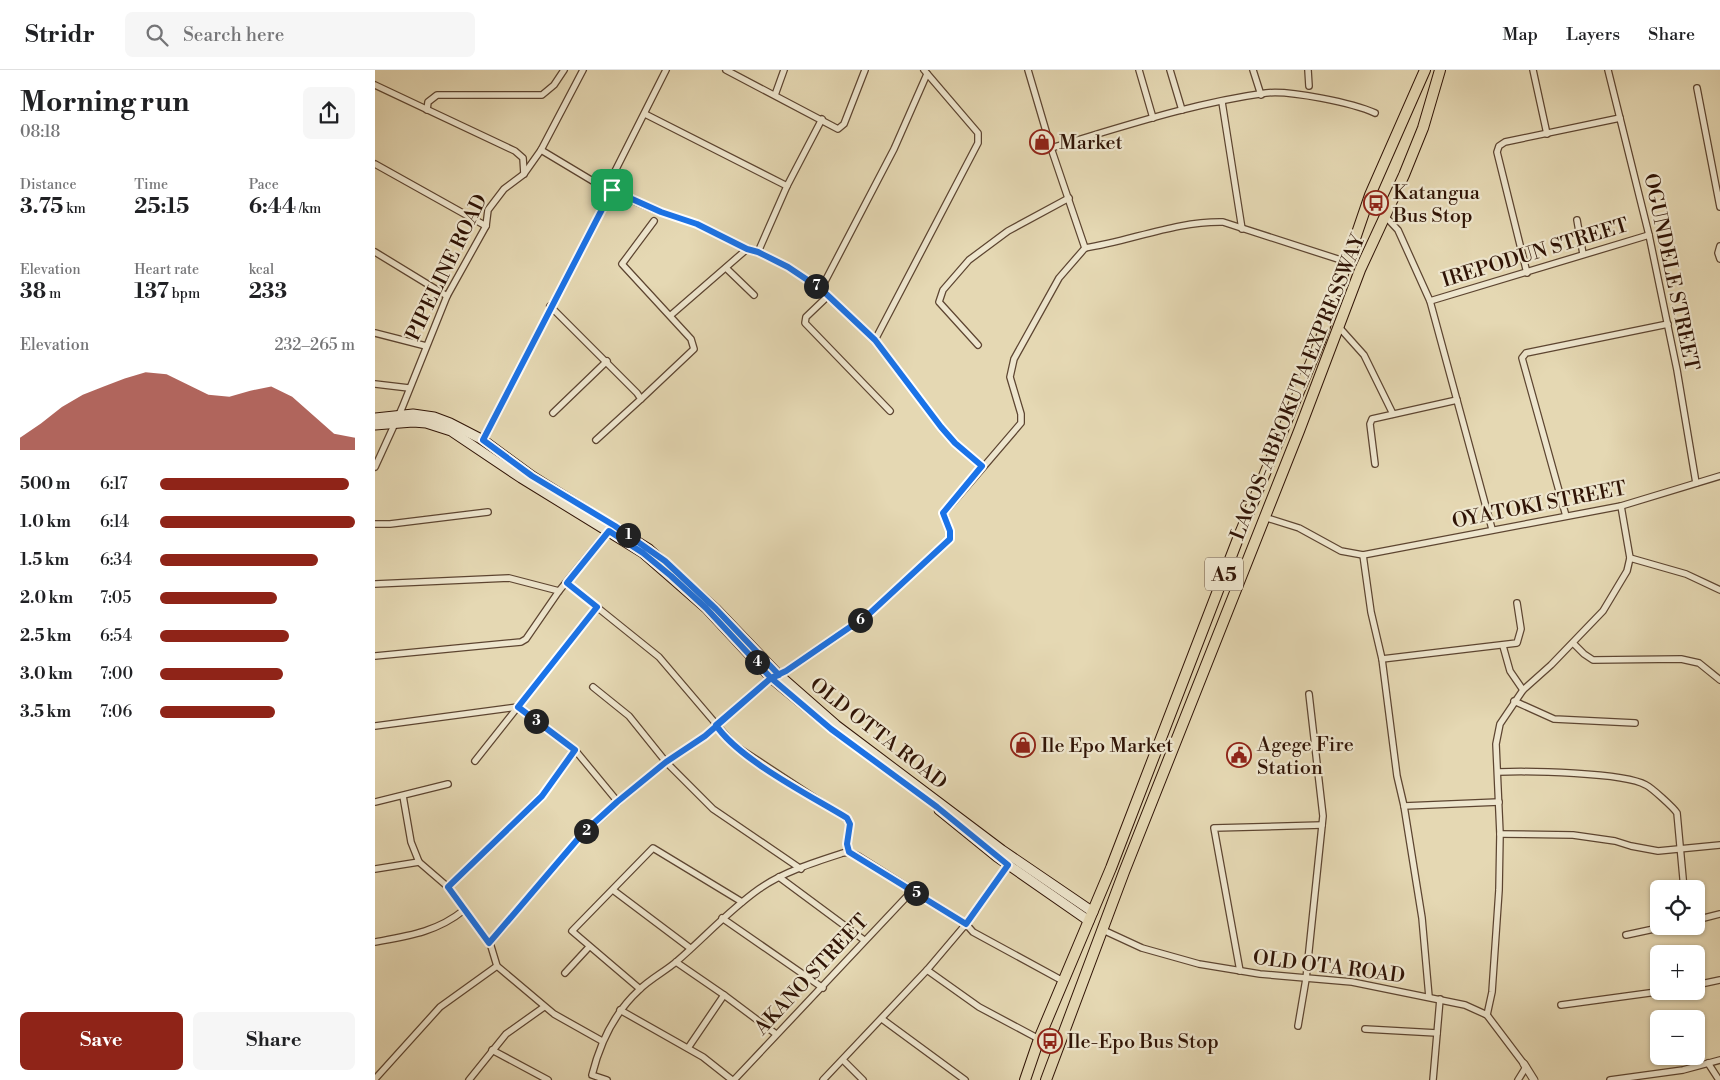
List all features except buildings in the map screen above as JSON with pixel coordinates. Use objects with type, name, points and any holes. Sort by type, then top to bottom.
[{"type":"highway","name":"LAGOS-ABEOKUTA EXPRESSWAY","points":[[1025,1080],[1039,1039],[1091,917],[1239,536],[1320,341],[1370,196],[1425,70]]},
{"type":"highway","name":"LAGOS-ABEOKUTA EXPRESSWAY","points":[[1046,1080],[1124,872],[1360,270],[1404,175],[1423,128],[1440,70]]},
{"type":"main road","name":"OLD OTTA ROAD","points":[[375,425],[413,414],[434,417],[483,440],[532,476],[615,526],[665,561],[716,609],[775,677]]},
{"type":"main road","name":"OLD OTTA ROAD","points":[[375,418],[426,423],[451,431],[521,478],[643,553],[706,608],[775,677],[1091,917]]},
{"type":"main road","points":[[775,677],[831,729],[937,807],[1008,865],[1091,917]]},
{"type":"street","points":[[427,110],[428,102],[437,95],[542,95],[554,85],[564,70]]},
{"type":"street","name":"PIPELINE ROAD","points":[[375,467],[397,419],[447,296],[486,226],[488,210],[497,196],[524,174],[541,150],[583,70]]},
{"type":"street","points":[[483,440],[550,306],[589,238],[609,189],[666,70]]},
{"type":"street","points":[[726,70],[838,129],[841,127],[865,70]]},
{"type":"street","points":[[775,95],[784,70]]},
{"type":"street","points":[[1028,70],[1051,148],[1085,248]]},
{"type":"street","points":[[1139,70],[1153,118]]},
{"type":"street","points":[[1169,70],[1182,110]]},
{"type":"street","points":[[1253,70],[1261,95]]},
{"type":"street","points":[[1308,70],[1309,86]]},
{"type":"street","points":[[1533,70],[1547,134]]},
{"type":"street","name":"OGUNDELE STREET","points":[[1608,70],[1649,235],[1668,324],[1696,483]]},
{"type":"street","points":[[821,289],[894,149],[925,72],[978,133],[978,144],[875,340]]},
{"type":"street","points":[[375,85],[515,151],[523,158],[524,174]]},
{"type":"street","points":[[1697,88],[1720,207]]},
{"type":"street","points":[[1051,148],[1182,110],[1261,95],[1294,94],[1375,113]]},
{"type":"street","points":[[1222,102],[1242,229]]},
{"type":"street","points":[[645,114],[787,186]]},
{"type":"street","points":[[1527,273],[1497,152],[1499,146],[1505,142],[1620,118]]},
{"type":"street","points":[[758,252],[787,186],[822,119]]},
{"type":"street","points":[[541,150],[609,189],[661,212],[697,224],[747,249],[758,252],[788,267],[821,289],[875,340],[941,427],[955,443],[982,466]]},
{"type":"street","points":[[375,164],[486,226]]},
{"type":"street","points":[[978,345],[939,302],[943,290],[969,260],[994,241],[1024,222],[1069,198]]},
{"type":"street","points":[[1385,216],[1398,230],[1430,301],[1492,529]]},
{"type":"street","points":[[596,440],[694,349],[691,338],[622,264],[654,220]]},
{"type":"street","points":[[1577,220],[1583,254]]},
{"type":"street","points":[[489,943],[577,840],[617,802],[666,762],[705,736],[775,677],[869,614],[950,539],[950,531],[943,513],[1021,423],[1021,414],[1010,377],[1014,359],[1059,278],[1085,248],[1208,222],[1223,222],[1347,262]]},
{"type":"street","name":"IREPODUN STREET","points":[[1430,301],[1649,235]]},
{"type":"street","points":[[1720,246],[1718,253],[1720,259]]},
{"type":"street","points":[[671,315],[747,249]]},
{"type":"street","points":[[375,252],[447,296]]},
{"type":"street","points":[[726,268],[754,295]]},
{"type":"street","points":[[828,296],[806,316],[805,323],[890,411]]},
{"type":"street","points":[[550,306],[607,361],[641,399]]},
{"type":"street","points":[[1566,516],[1522,358],[1526,353],[1668,324]]},
{"type":"street","points":[[1338,326],[1364,355],[1393,414]]},
{"type":"street","points":[[375,333],[426,346]]},
{"type":"street","points":[[553,414],[607,361]]},
{"type":"street","points":[[375,384],[409,388]]},
{"type":"street","points":[[1375,464],[1370,420],[1457,400]]},
{"type":"street","name":"OYATOKI STREET","points":[[1363,555],[1621,506],[1720,476]]},
{"type":"street","points":[[1487,1015],[1493,992],[1500,834],[1497,744],[1500,724],[1523,690],[1573,643],[1610,601],[1627,572],[1630,558],[1621,506]]},
{"type":"street","points":[[375,524],[488,512]]},
{"type":"street","points":[[1264,517],[1299,528],[1341,551],[1363,555],[1371,612],[1382,659],[1396,768],[1422,918],[1429,997]]},
{"type":"street","points":[[375,656],[521,642],[531,635],[559,591],[609,531]]},
{"type":"street","points":[[1630,558],[1706,582],[1720,590]]},
{"type":"street","points":[[375,584],[509,578],[559,591]]},
{"type":"street","points":[[567,583],[659,657],[725,738],[753,759],[847,818],[850,824],[847,844],[849,852],[966,924],[973,932],[1063,981]]},
{"type":"street","points":[[1382,659],[1517,643],[1521,629],[1517,603]]},
{"type":"street","points":[[475,761],[597,607]]},
{"type":"street","points":[[1573,643],[1593,660],[1678,658],[1699,664],[1720,680]]},
{"type":"street","points":[[1503,646],[1510,671],[1523,690]]},
{"type":"street","points":[[593,687],[629,716],[666,762],[719,814],[801,869]]},
{"type":"street","points":[[1298,1026],[1306,979],[1322,825],[1322,806],[1309,694]]},
{"type":"street","points":[[1514,701],[1554,719],[1635,724]]},
{"type":"street","points":[[375,726],[518,707],[575,750],[617,802]]},
{"type":"street","points":[[448,887],[542,796],[575,750]]},
{"type":"street","points":[[1498,772],[1543,772],[1618,778],[1647,785],[1677,813],[1683,880]]},
{"type":"street","points":[[375,802],[448,784]]},
{"type":"street","points":[[403,796],[411,842],[419,862],[448,887],[489,943],[497,966],[544,1007],[602,1041]]},
{"type":"street","points":[[1404,806],[1499,802]]},
{"type":"street","points":[[1241,971],[1214,828],[1322,825]]},
{"type":"street","points":[[1500,834],[1573,835],[1658,851],[1720,845]]},
{"type":"street","points":[[640,989],[572,931],[653,848],[741,902]]},
{"type":"street","points":[[607,1080],[591,1078],[602,1041],[620,1010],[640,989],[676,962],[741,902],[779,877],[849,852]]},
{"type":"street","points":[[375,869],[419,862]]},
{"type":"street","points":[[823,1080],[927,970],[966,924],[1008,865]]},
{"type":"street","points":[[779,877],[864,940]]},
{"type":"street","points":[[613,890],[690,948]]},
{"type":"street","name":"AKANO STREET","points":[[733,1080],[823,988],[864,940],[913,891]]},
{"type":"street","points":[[375,942],[419,934],[437,928],[464,910]]},
{"type":"street","points":[[1705,918],[1720,914]]},
{"type":"street","points":[[722,918],[823,988]]},
{"type":"street","name":"OLD OTA ROAD","points":[[1103,930],[1163,955],[1241,971],[1306,979],[1352,982],[1465,1005],[1487,1015],[1518,1054],[1533,1080]]},
{"type":"street","points":[[1626,935],[1650,930]]},
{"type":"street","points":[[565,973],[589,947]]},
{"type":"street","points":[[676,962],[776,1034]]},
{"type":"street","points":[[375,1079],[440,1007],[497,966]]},
{"type":"street","points":[[927,970],[979,1007],[1039,1039]]},
{"type":"street","points":[[1705,983],[1720,980]]},
{"type":"street","points":[[1561,1005],[1650,993]]},
{"type":"street","points":[[687,1048],[724,995]]},
{"type":"street","points":[[1433,1080],[1440,999]]},
{"type":"street","points":[[469,1080],[509,1030],[544,1007]]},
{"type":"street","points":[[620,1010],[687,1048],[733,1080]]},
{"type":"street","points":[[882,1019],[965,1080]]},
{"type":"street","points":[[1365,1030],[1437,1033]]},
{"type":"street","points":[[492,1050],[548,1080]]},
{"type":"street","points":[[843,1060],[863,1080]]},
{"type":"street","points":[[1611,1080],[1631,1079],[1720,1060]]},
{"type":"street","points":[[1708,1064],[1719,1080]]},
{"type":"street","points":[[1518,1080],[1525,1065]]},
{"type":"place","name":"Market","points":[[1042,142]]},
{"type":"place","name":"Katangua Bus Stop","points":[[1376,203]]},
{"type":"place","name":"Ile Epo Market","points":[[1023,745]]},
{"type":"place","name":"Agege Fire Station","points":[[1239,755]]},
{"type":"place","name":"Ile-Epo Bus Stop","points":[[1050,1041]]},
{"type":"route","points":[[612,190],[589,238],[550,306],[483,440],[532,476],[615,526],[665,561],[716,609],[779,675],[771,678],[716,725],[705,736],[666,762],[583,833],[489,943],[448,887],[481,852],[542,796],[557,778],[575,750],[518,707],[547,667],[597,607],[567,583],[609,531],[643,553],[671,576],[706,608],[771,678],[831,729],[937,807],[1008,865],[966,924],[849,852],[847,844],[851,828],[847,818],[753,759],[725,738],[716,725],[771,678],[779,675],[786,671],[869,614],[950,539],[950,531],[943,513],[982,466],[955,443],[935,420],[875,340],[821,289],[788,267],[758,252],[747,249],[697,224],[661,212],[612,190]]}]
